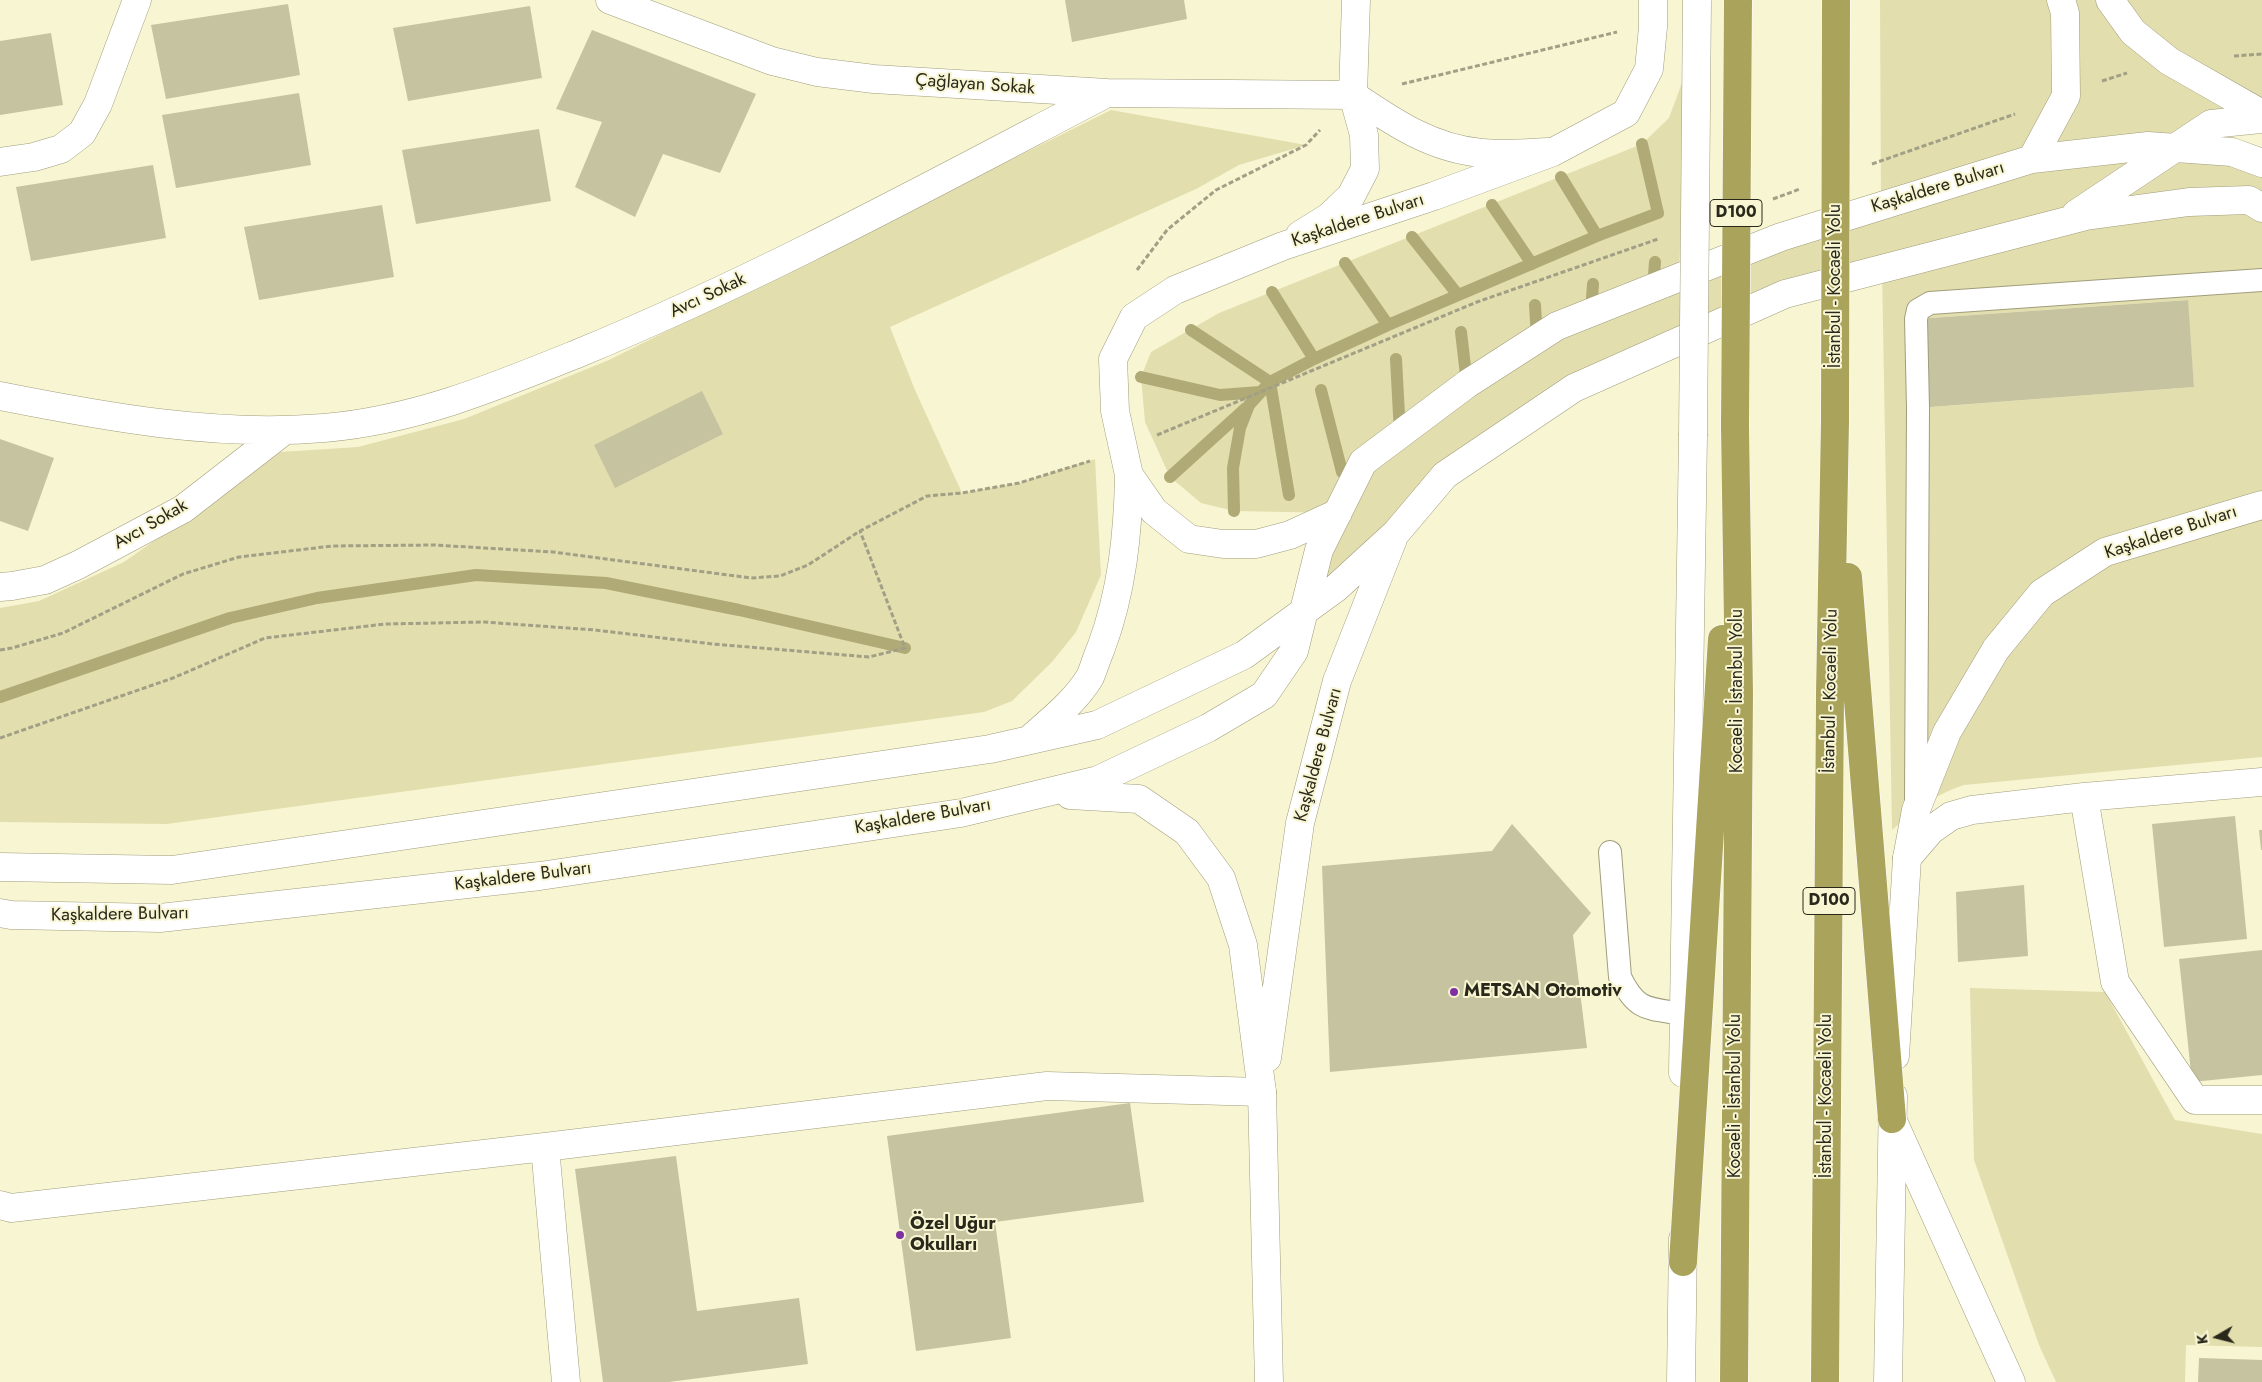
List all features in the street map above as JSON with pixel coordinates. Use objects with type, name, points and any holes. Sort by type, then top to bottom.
[{"type":"highway","name":"Kocaeli - İstanbul Yolu","points":[[1734,1382],[1739,703],[1735,426],[1738,0]]},
{"type":"highway","name":"İstanbul - Kocaeli Yolu","points":[[1825,1382],[1830,703],[1835,421],[1836,0]]},
{"type":"highway","points":[[1835,421],[1892,1119]]},
{"type":"highway","points":[[1683,1262],[1735,426]]},
{"type":"main road","points":[[0,162],[34,157],[61,148],[82,133],[98,104],[137,0]]},
{"type":"main road","name":"Çağlayan Sokak","points":[[610,0],[772,61],[818,72],[874,78],[1107,93],[1353,95]]},
{"type":"main road","points":[[1283,246],[1329,217],[1351,196],[1365,169],[1364,135],[1353,95],[1356,0]]},
{"type":"main road","name":"Kaşkaldere Bulvarı","points":[[1028,741],[1068,704],[1090,677],[1109,626],[1123,566],[1129,516],[1126,462],[1114,411],[1113,359],[1134,317],[1175,290],[1283,246],[1434,196],[1553,152],[1626,113],[1649,69],[1653,26],[1653,0]]},
{"type":"main road","points":[[1681,1382],[1683,1014],[1693,436],[1697,0]]},
{"type":"main road","points":[[2032,159],[2066,96],[2065,13],[2061,0]]},
{"type":"main road","points":[[2110,0],[2133,32],[2169,61],[2262,114]]},
{"type":"main road","name":"Avcı Sokak","points":[[0,396],[122,420],[173,425],[285,430],[369,422],[417,413],[485,391],[630,332],[804,251],[1107,93]]},
{"type":"main road","points":[[1353,95],[1420,137],[1449,147],[1482,153],[1553,152]]},
{"type":"main road","name":"Kaşkaldere Bulvarı","points":[[2062,222],[2210,124],[2262,119]]},
{"type":"main road","name":"Kaşkaldere Bulvarı","points":[[0,912],[10,915],[160,918],[540,876],[961,813],[1098,780],[1208,728],[1264,695],[1294,651],[1319,550],[1364,462],[1458,390],[1557,326],[1781,237],[2032,159],[2148,146],[2232,152],[2262,163]]},
{"type":"main road","name":"Kaşkaldere Bulvarı","points":[[0,867],[172,870],[971,752],[1097,725],[1244,654],[1336,588],[1396,532],[1445,475],[1574,388],[1785,294],[2086,216],[2188,202],[2249,200],[2262,208]]},
{"type":"main road","name":"Avcı Sokak","points":[[0,587],[45,580],[78,565],[183,509],[285,430]]},
{"type":"main road","name":"Kaşkaldere Bulvarı","points":[[1126,462],[1154,510],[1189,539],[1223,544],[1256,544],[1290,535],[1338,513]]},
{"type":"main road","name":"Kaşkaldere Bulvarı","points":[[1888,1382],[1892,1119],[1907,858],[1916,810],[1947,732],[1996,650],[2042,593],[2105,552],[2262,505]]},
{"type":"main road","name":"Kaşkaldere Bulvarı","points":[[1262,1092],[1300,823],[1337,681],[1396,532]]},
{"type":"main road","points":[[1907,858],[1932,830],[1951,816],[1972,810],[2084,797],[2262,782]]},
{"type":"main road","name":"Kaşkaldere Bulvarı","points":[[1041,793],[1139,799],[1187,832],[1222,878],[1243,945],[1262,1092]]},
{"type":"main road","points":[[2084,797],[2115,982],[2195,1100],[2262,1100]]},
{"type":"main road","points":[[0,1205],[11,1208],[546,1147],[1047,1086],[1262,1092],[1269,1382]]},
{"type":"main road","points":[[1892,1119],[2011,1382]]},
{"type":"main road","points":[[546,1147],[566,1382]]},
{"type":"lane","points":[[1916,810],[1918,408],[1916,319],[1918,310],[1930,303],[2262,280]]},
{"type":"lane","points":[[1610,852],[1620,977],[1629,995],[1642,1007],[1683,1014]]},
{"type":"path","points":[[1132,276],[1167,230],[1216,190],[1306,144],[1353,95],[1618,32]]},
{"type":"path","points":[[0,650],[63,633],[183,574],[239,557],[332,546],[434,545],[553,552],[751,578],[780,576],[808,565],[860,531],[927,496],[962,493],[1126,462],[1240,400],[1285,382]]},
{"type":"path","points":[[0,738],[173,678],[265,638],[385,624],[502,624],[595,630],[713,644],[869,657],[905,648],[860,531]]},
{"type":"shaded area","points":[[1880,0],[2262,0],[2262,119],[2177,148],[2262,163],[2262,757],[1964,785],[1934,798],[1892,830],[1882,269],[1684,339],[1445,475],[1304,610],[1338,513],[1234,511],[1201,503],[1170,477],[1145,422],[1141,377],[1151,352],[1219,313],[1642,144],[1669,118],[1686,72],[1679,279],[1881,206]],"holes":[[[2187,300],[2194,387],[1919,408],[1916,319]]]},
{"type":"shaded area","points":[[1111,110],[1306,145],[1239,165],[1196,189],[890,327],[915,390],[962,493],[1019,483],[1095,459],[1101,575],[1076,632],[1052,662],[1012,701],[984,712],[167,824],[0,822],[0,608],[39,601],[124,562],[280,452],[358,447],[464,419],[609,360]]},
{"type":"shaded area","points":[[1970,988],[2105,992],[2175,1120],[2262,1134],[2262,1347],[2186,1345],[2185,1382],[2056,1382],[2039,1345],[1974,1160]]},
{"type":"building","points":[[1065,0],[1184,0],[1187,19],[1072,42]]},
{"type":"building","points":[[288,4],[300,75],[166,99],[151,25]]},
{"type":"building","points":[[530,6],[542,78],[408,101],[393,28]]},
{"type":"building","points":[[592,30],[756,94],[720,173],[663,154],[635,217],[575,187],[602,122],[556,109]]},
{"type":"building","points":[[51,33],[63,105],[0,115],[0,41]]},
{"type":"building","points":[[299,93],[311,165],[176,188],[162,115]]},
{"type":"building","points":[[539,129],[551,201],[416,224],[402,150]]},
{"type":"building","points":[[153,165],[166,238],[31,261],[16,187]]},
{"type":"building","points":[[382,205],[394,277],[259,300],[244,227]]},
{"type":"building","points":[[2188,300],[2194,387],[1918,408],[1916,319]]},
{"type":"building","points":[[702,391],[723,434],[615,488],[594,445]]},
{"type":"building","points":[[0,439],[54,458],[28,531],[0,521]]},
{"type":"building","points":[[2235,816],[2247,939],[2164,947],[2152,824]]},
{"type":"building","name":"METSAN Otomotiv","points":[[1512,824],[1591,913],[1573,935],[1587,1048],[1330,1072],[1322,866],[1492,851]]},
{"type":"building","points":[[2259,830],[2262,830],[2262,850],[2261,850]]},
{"type":"building","points":[[2024,885],[2028,956],[1958,962],[1956,892]]},
{"type":"building","points":[[2262,950],[2262,1075],[2192,1082],[2179,959]]},
{"type":"building","name":"Özel Uğur Okulları","points":[[1130,1103],[1144,1202],[995,1222],[1011,1338],[916,1351],[887,1136]]},
{"type":"building","points":[[676,1156],[697,1311],[799,1298],[808,1364],[669,1382],[603,1382],[575,1169]]},
{"type":"building","points":[[2199,1358],[2262,1360],[2262,1382],[2198,1382]]},
{"type":"waterway","points":[[1234,511],[1233,468],[1240,428],[1249,405],[1270,382],[1314,359],[1388,325],[1597,236],[1658,213],[1642,144]]},
{"type":"waterway","points":[[1561,177],[1597,236]]},
{"type":"waterway","points":[[1492,205],[1532,264]]},
{"type":"waterway","points":[[1412,237],[1458,295]]},
{"type":"waterway","points":[[1653,289],[1655,262]]},
{"type":"waterway","points":[[1345,263],[1388,325]]},
{"type":"waterway","points":[[1591,313],[1593,284]]},
{"type":"waterway","points":[[1272,292],[1314,359]]},
{"type":"waterway","points":[[1535,305],[1537,339]]},
{"type":"waterway","points":[[1191,330],[1270,382],[1289,495]]},
{"type":"waterway","points":[[1461,332],[1467,384]]},
{"type":"waterway","points":[[1396,359],[1400,434]]},
{"type":"waterway","points":[[1141,377],[1220,395],[1260,392]]},
{"type":"waterway","points":[[1321,390],[1342,472]]},
{"type":"waterway","points":[[1170,477],[1246,408]]},
{"type":"waterway","points":[[0,697],[230,618],[317,598],[476,575],[606,583],[739,610],[905,648]]},
{"type":"place","name":"METSAN Otomotiv","points":[[1454,992]]},
{"type":"place","name":"Özel Uğur Okulları","points":[[900,1235]]}]
